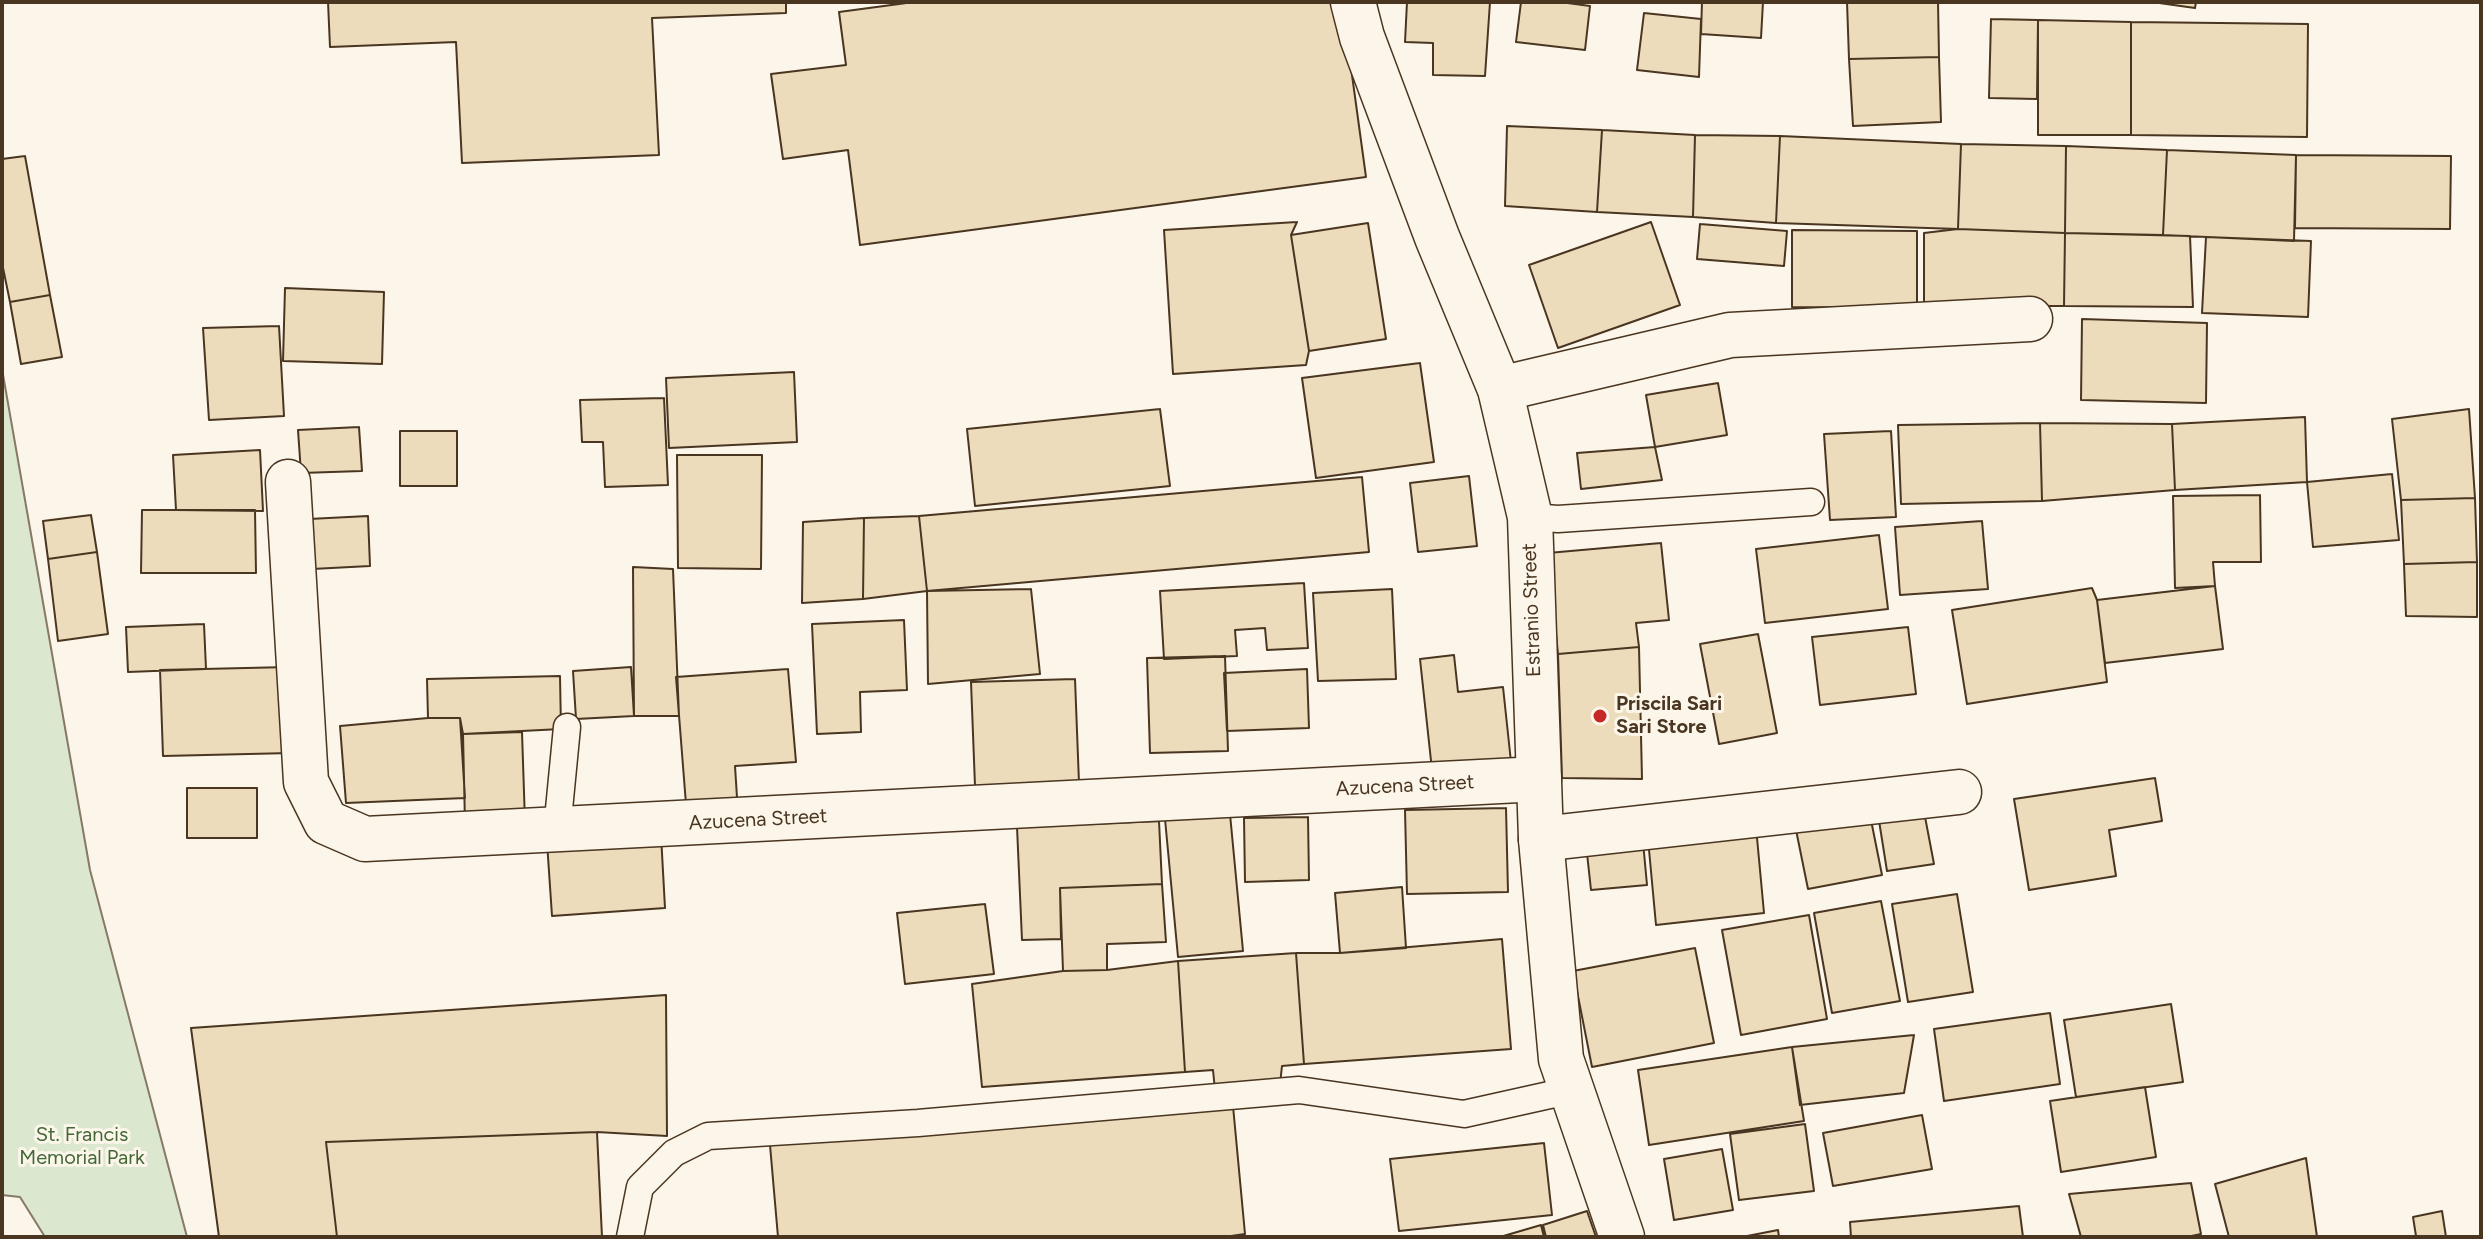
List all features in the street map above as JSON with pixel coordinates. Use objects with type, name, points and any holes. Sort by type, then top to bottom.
[{"type":"street","name":"Estranio Street","points":[[1353,2],[1362,37],[1437,237],[1500,389],[1530,517],[1541,839],[1561,1059],[1622,1237]]},
{"type":"street","points":[[1500,389],[1730,335],[2030,319]]},
{"type":"street","name":"Azucena Street","points":[[288,482],[306,782],[326,822],[365,839],[1539,779]]},
{"type":"street","points":[[1541,839],[1959,792]]},
{"type":"lane","points":[[1530,517],[1558,519],[1811,502]]},
{"type":"lane","points":[[557,830],[567,727]]},
{"type":"lane","points":[[630,1237],[640,1187],[674,1153],[708,1136],[918,1123],[1299,1090],[1464,1114],[1572,1090]]},
{"type":"green space","name":"St. Francis Memorial Park","points":[[2,369],[90,870],[187,1237],[45,1237],[20,1197],[2,1195]]},
{"type":"building","points":[[328,2],[786,2],[786,13],[652,18],[659,155],[462,163],[456,42],[330,47]]},
{"type":"building","points":[[914,2],[1342,2],[1366,177],[860,245],[848,150],[783,159],[771,74],[846,65],[839,12]]},
{"type":"building","points":[[1407,2],[1490,2],[1485,76],[1433,75],[1433,43],[1405,42]]},
{"type":"building","points":[[1521,2],[1590,6],[1585,50],[1516,42]]},
{"type":"building","points":[[1702,2],[1763,2],[1761,38],[1701,34]]},
{"type":"building","points":[[1847,2],[1938,2],[1939,57],[1849,59]]},
{"type":"building","points":[[2152,2],[2196,2],[2195,8]]},
{"type":"building","points":[[1644,13],[1701,19],[1699,77],[1637,70]]},
{"type":"building","points":[[1991,19],[2038,20],[2037,99],[1989,98]]},
{"type":"building","points":[[2038,20],[2131,22],[2131,135],[2038,135]]},
{"type":"building","points":[[2131,22],[2308,24],[2307,137],[2131,135]]},
{"type":"building","points":[[1939,57],[1941,122],[1853,126],[1849,59]]},
{"type":"building","points":[[1507,126],[1602,130],[1597,212],[1505,206]]},
{"type":"building","points":[[1602,130],[1695,135],[1693,217],[1597,212]]},
{"type":"building","points":[[1695,135],[1780,136],[1776,223],[1693,217]]},
{"type":"building","points":[[1780,136],[1961,144],[1958,229],[1776,223]]},
{"type":"building","points":[[1961,144],[2066,146],[2065,233],[1958,229]]},
{"type":"building","points":[[2066,146],[2167,150],[2163,235],[2065,233]]},
{"type":"building","points":[[2167,150],[2296,155],[2294,241],[2163,235]]},
{"type":"building","points":[[2296,155],[2451,156],[2450,229],[2295,228]]},
{"type":"building","points":[[25,156],[50,295],[10,302],[2,263],[2,159]]},
{"type":"building","points":[[1297,222],[1291,235],[1309,351],[1306,365],[1173,374],[1164,230]]},
{"type":"building","points":[[1651,222],[1680,305],[1558,348],[1529,265]]},
{"type":"building","points":[[1368,223],[1386,339],[1309,351],[1291,235]]},
{"type":"building","points":[[1700,224],[1787,231],[1784,266],[1697,259]]},
{"type":"building","points":[[1958,229],[2065,233],[2064,306],[1924,306],[1924,233]]},
{"type":"building","points":[[1792,230],[1917,231],[1917,308],[1792,307]]},
{"type":"building","points":[[2065,233],[2190,236],[2193,307],[2064,306]]},
{"type":"building","points":[[2206,237],[2311,241],[2308,317],[2202,313]]},
{"type":"building","points":[[285,288],[384,292],[382,364],[283,361]]},
{"type":"building","points":[[50,295],[62,357],[21,364],[10,302]]},
{"type":"building","points":[[2082,319],[2207,323],[2206,403],[2081,400]]},
{"type":"building","points":[[279,326],[284,416],[209,420],[203,328]]},
{"type":"building","points":[[1420,363],[1434,462],[1316,478],[1302,378]]},
{"type":"building","points":[[794,372],[797,442],[669,448],[666,378]]},
{"type":"building","points":[[1718,383],[1727,435],[1655,447],[1646,395]]},
{"type":"building","points":[[664,398],[668,485],[605,487],[603,442],[582,442],[580,400]]},
{"type":"building","points":[[1160,409],[1170,486],[975,506],[967,429]]},
{"type":"building","points":[[2469,409],[2475,498],[2401,500],[2392,419]]},
{"type":"building","points":[[2305,417],[2307,482],[2175,490],[2172,424]]},
{"type":"building","points":[[2040,423],[2172,424],[2175,490],[2042,501]]},
{"type":"building","points":[[2040,423],[2042,501],[1901,504],[1898,425]]},
{"type":"building","points":[[359,427],[362,471],[301,473],[298,430]]},
{"type":"building","points":[[400,431],[457,431],[457,486],[400,486]]},
{"type":"building","points":[[1891,431],[1896,517],[1830,520],[1824,434]]},
{"type":"building","points":[[1655,447],[1662,480],[1581,489],[1577,453]]},
{"type":"building","points":[[260,450],[263,511],[176,510],[173,455]]},
{"type":"building","points":[[677,455],[762,455],[761,569],[678,568]]},
{"type":"building","points":[[2392,474],[2399,540],[2313,547],[2307,482]]},
{"type":"building","points":[[1469,476],[1477,546],[1418,552],[1410,483]]},
{"type":"building","points":[[1362,477],[1369,552],[927,591],[919,516]]},
{"type":"building","points":[[2260,495],[2261,562],[2213,562],[2215,586],[2175,588],[2173,496]]},
{"type":"building","points":[[2475,498],[2477,562],[2404,564],[2401,500]]},
{"type":"building","points":[[142,510],[255,510],[256,573],[141,573]]},
{"type":"building","points":[[91,515],[97,552],[48,559],[43,521]]},
{"type":"building","points":[[368,516],[370,566],[312,569],[309,519]]},
{"type":"building","points":[[919,516],[927,591],[863,599],[864,518]]},
{"type":"building","points":[[864,518],[863,599],[802,603],[803,522]]},
{"type":"building","points":[[1982,521],[1988,589],[1900,595],[1895,527]]},
{"type":"building","points":[[1879,535],[1888,609],[1765,623],[1756,549]]},
{"type":"building","points":[[1661,543],[1669,620],[1636,623],[1639,647],[1558,654],[1548,553]]},
{"type":"building","points":[[97,552],[108,634],[58,641],[48,559]]},
{"type":"building","points":[[2477,562],[2477,617],[2406,616],[2404,564]]},
{"type":"building","points":[[633,567],[673,569],[679,716],[634,716]]},
{"type":"building","points":[[1304,583],[1308,648],[1267,650],[1265,628],[1235,630],[1237,656],[1164,659],[1160,591]]},
{"type":"building","points":[[2215,586],[2223,649],[2105,663],[2097,600]]},
{"type":"building","points":[[2092,588],[2097,600],[2107,682],[1967,704],[1952,610]]},
{"type":"building","points":[[1031,589],[1040,674],[928,684],[927,591]]},
{"type":"building","points":[[1392,589],[1396,679],[1318,681],[1313,593]]},
{"type":"building","points":[[904,620],[907,690],[860,692],[861,732],[817,734],[812,624]]},
{"type":"building","points":[[204,624],[206,669],[128,672],[126,627]]},
{"type":"building","points":[[1908,627],[1916,694],[1820,705],[1812,637]]},
{"type":"building","points":[[1758,634],[1777,733],[1719,744],[1700,644]]},
{"type":"building","name":"Priscila Sari Sari Store","points":[[1639,647],[1642,779],[1562,778],[1558,654]]},
{"type":"building","points":[[1454,655],[1458,692],[1503,687],[1511,762],[1432,770],[1420,659]]},
{"type":"building","points":[[1225,656],[1228,751],[1150,753],[1147,658]]},
{"type":"building","points":[[289,667],[291,753],[163,756],[160,670]]},
{"type":"building","points":[[631,667],[634,716],[576,719],[573,671]]},
{"type":"building","points":[[788,669],[796,762],[735,766],[738,813],[687,817],[676,677]]},
{"type":"building","points":[[1307,669],[1309,728],[1227,731],[1224,673]]},
{"type":"building","points":[[560,676],[561,729],[463,734],[460,718],[428,718],[427,679]]},
{"type":"building","points":[[1075,679],[1079,783],[975,786],[971,682]]},
{"type":"building","points":[[460,718],[465,798],[346,803],[340,726]]},
{"type":"building","points":[[522,732],[525,822],[465,824],[463,734]]},
{"type":"building","points":[[2155,778],[2162,821],[2109,830],[2116,876],[2029,890],[2014,799]]},
{"type":"building","points":[[187,788],[257,788],[257,838],[187,838]]},
{"type":"building","points":[[1922,801],[1934,864],[1887,871],[1877,808]]},
{"type":"building","points":[[1506,808],[1508,892],[1407,894],[1405,810]]},
{"type":"building","points":[[1869,810],[1882,875],[1808,889],[1795,825]]},
{"type":"building","points":[[1230,814],[1243,951],[1178,957],[1165,819]]},
{"type":"building","points":[[1308,817],[1309,880],[1245,882],[1244,818]]},
{"type":"building","points":[[1159,821],[1162,884],[1060,888],[1061,939],[1022,940],[1017,827]]},
{"type":"building","points":[[1756,827],[1764,913],[1656,925],[1648,839]]},
{"type":"building","points":[[1642,831],[1647,885],[1591,890],[1585,835]]},
{"type":"building","points":[[661,835],[665,908],[552,916],[547,842]]},
{"type":"building","points":[[1162,884],[1166,942],[1107,944],[1107,970],[1063,971],[1060,888]]},
{"type":"building","points":[[1402,887],[1406,948],[1340,953],[1335,893]]},
{"type":"building","points":[[1957,894],[1973,992],[1908,1002],[1892,904]]},
{"type":"building","points":[[1881,901],[1900,1001],[1832,1013],[1814,913]]},
{"type":"building","points":[[985,904],[994,974],[905,984],[897,913]]},
{"type":"building","points":[[1809,915],[1827,1019],[1741,1035],[1722,930]]},
{"type":"building","points":[[1502,939],[1511,1049],[1304,1064],[1296,953],[1340,953]]},
{"type":"building","points":[[1695,948],[1714,1043],[1592,1067],[1573,971]]},
{"type":"building","points":[[1296,953],[1304,1064],[1282,1066],[1280,1084],[1215,1090],[1213,1070],[1185,1072],[1178,961]]},
{"type":"building","points":[[1178,961],[1185,1072],[982,1087],[972,984],[1063,971],[1107,970]]},
{"type":"building","points":[[666,995],[667,1136],[597,1132],[326,1142],[337,1237],[219,1237],[191,1028]]},
{"type":"building","points":[[2171,1004],[2183,1082],[2076,1097],[2064,1020]]},
{"type":"building","points":[[2050,1013],[2060,1084],[1944,1101],[1934,1029]]},
{"type":"building","points":[[1914,1035],[1904,1093],[1800,1105],[1792,1047]]},
{"type":"building","points":[[1792,1047],[1804,1121],[1649,1145],[1638,1070]]},
{"type":"building","points":[[2145,1087],[2156,1157],[2061,1172],[2050,1101]]},
{"type":"building","points":[[1233,1106],[1245,1234],[1224,1237],[778,1237],[770,1145]]},
{"type":"building","points":[[1922,1115],[1932,1169],[1833,1186],[1823,1133]]},
{"type":"building","points":[[1805,1124],[1814,1191],[1739,1200],[1730,1134]]},
{"type":"building","points":[[597,1132],[602,1237],[337,1237],[326,1142]]},
{"type":"building","points":[[1544,1143],[1552,1215],[1399,1231],[1390,1159]]},
{"type":"building","points":[[1722,1149],[1733,1210],[1674,1220],[1664,1159]]},
{"type":"building","points":[[2306,1158],[2317,1237],[2229,1237],[2215,1184]]},
{"type":"building","points":[[2191,1183],[2201,1234],[2187,1237],[2081,1237],[2069,1194]]},
{"type":"building","points":[[2019,1206],[2023,1237],[1851,1237],[1850,1222]]},
{"type":"building","points":[[1587,1211],[1596,1237],[1546,1237],[1543,1225]]},
{"type":"building","points":[[2442,1211],[2446,1237],[2409,1237],[2416,1236],[2413,1217]]},
{"type":"building","points":[[1541,1225],[1544,1237],[1500,1237]]},
{"type":"building","points":[[1778,1230],[1779,1237],[1742,1237]]},
{"type":"place","name":"Priscila Sari Sari Store","points":[[1600,716]]}]
